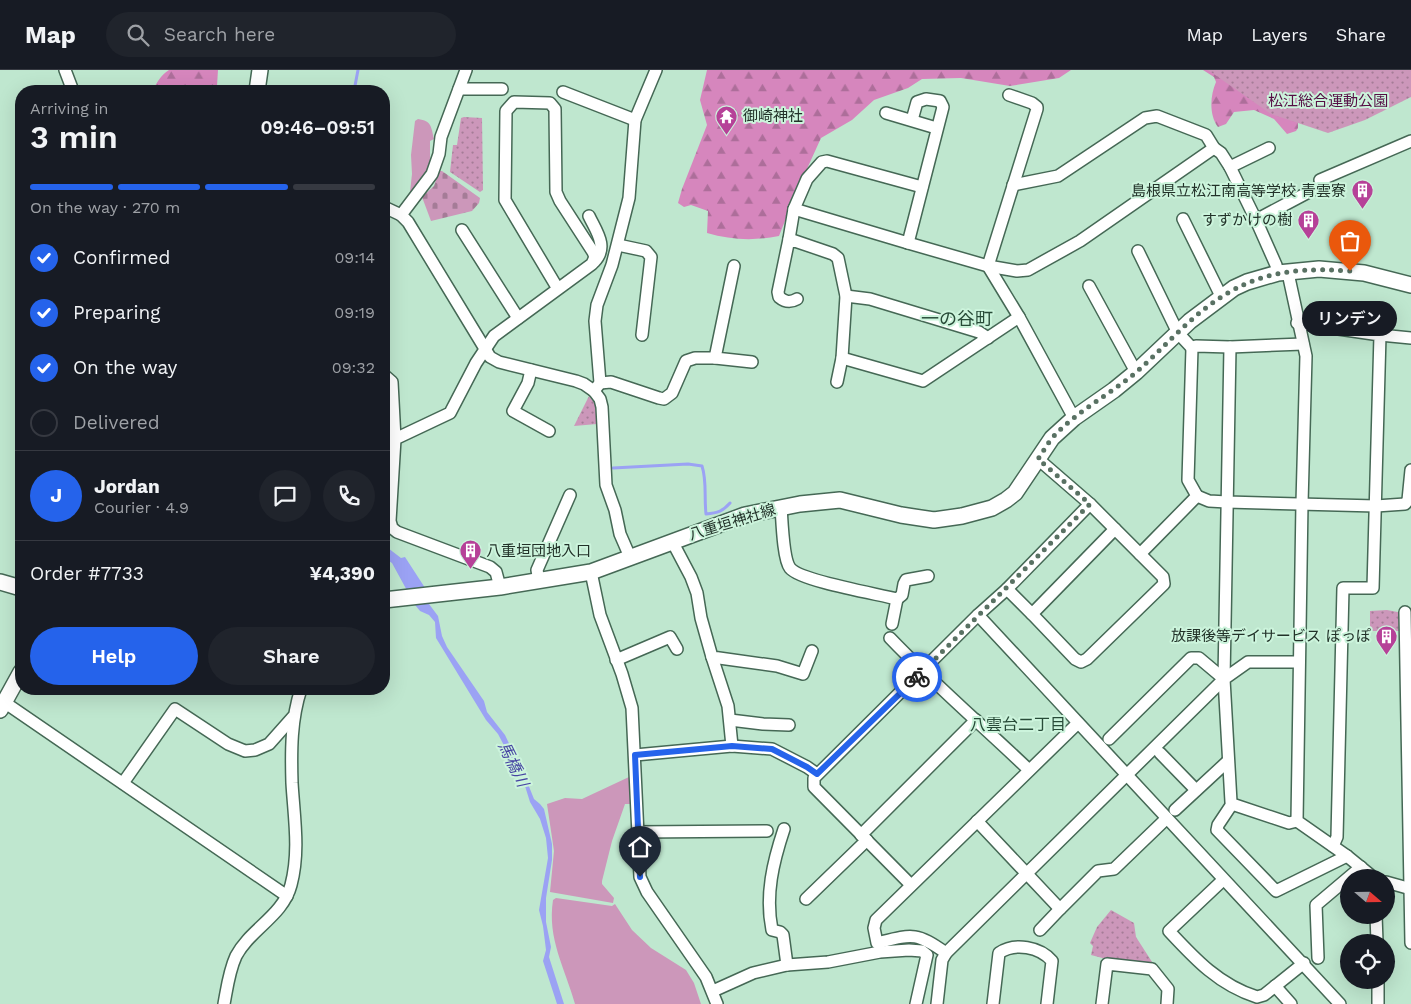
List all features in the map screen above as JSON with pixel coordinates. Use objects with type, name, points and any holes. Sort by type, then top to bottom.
[{"type":"main road","points":[[257,85],[260,70]]},
{"type":"main road","name":"八重垣神社線","points":[[390,599],[500,587],[591,572],[745,515],[818,501],[840,500],[924,519],[942,520],[992,508],[1006,500],[1019,488],[1052,438],[1074,418],[1136,372],[1221,296],[1247,282],[1283,273],[1319,269],[1350,271],[1411,285]]},
{"type":"main road","points":[[0,582],[15,586]]},
{"type":"main road","points":[[2,706],[15,683]]},
{"type":"street","points":[[65,70],[71,85]]},
{"type":"street","points":[[402,215],[432,174],[439,154],[441,137],[466,70]]},
{"type":"street","points":[[630,557],[620,534],[615,510],[606,486],[602,407],[597,387],[595,322],[597,305],[618,245],[629,198],[636,120],[656,70]]},
{"type":"street","points":[[458,88],[502,89]]},
{"type":"street","points":[[563,92],[636,120]]},
{"type":"street","points":[[1009,95],[1032,103],[1037,107],[988,266],[1019,317],[1074,418]]},
{"type":"street","points":[[908,243],[943,107],[940,101],[926,99],[917,102],[912,120]]},
{"type":"street","points":[[558,289],[505,200],[506,111],[514,102],[550,103],[555,109],[556,192],[593,252],[592,264]]},
{"type":"street","points":[[886,112],[933,127]]},
{"type":"street","points":[[1013,185],[1058,176],[1149,116],[1157,116],[1206,135],[1214,148],[1221,153],[1230,167],[1276,264],[1283,273],[1306,356],[1297,821]]},
{"type":"street","points":[[1256,220],[1321,182],[1411,141]]},
{"type":"street","points":[[794,209],[988,266],[1017,271],[1028,270],[1080,241],[1214,148]]},
{"type":"street","points":[[1230,167],[1269,148]]},
{"type":"street","points":[[798,300],[788,302],[783,300],[778,297],[778,292],[794,209],[807,179],[822,162],[827,161],[922,187]]},
{"type":"street","points":[[390,210],[402,215],[411,226],[490,357],[494,360],[597,387],[611,382],[664,399],[672,393],[686,362],[695,358],[752,362]]},
{"type":"street","points":[[395,440],[450,413],[476,363],[494,336],[592,264],[599,255],[602,243],[588,216]]},
{"type":"street","points":[[1183,219],[1221,296]]},
{"type":"street","points":[[462,230],[518,318]]},
{"type":"street","points":[[789,239],[836,256],[842,273],[846,296],[842,358],[837,382]]},
{"type":"street","points":[[618,245],[643,250],[650,254],[651,257],[642,335]]},
{"type":"street","points":[[1138,251],[1178,333],[1192,348],[1188,480],[1197,496],[1209,501],[1227,502],[1376,506],[1408,503],[1411,470]]},
{"type":"street","points":[[715,358],[734,266]]},
{"type":"street","points":[[1090,286],[1136,372]]},
{"type":"street","points":[[846,296],[870,298],[979,332],[988,338]]},
{"type":"street","points":[[842,358],[923,382],[1019,317]]},
{"type":"street","points":[[1297,323],[1411,338]]},
{"type":"street","points":[[1333,846],[1337,837],[1343,588],[1373,588],[1380,335]]},
{"type":"street","points":[[1192,348],[1196,346],[1303,344]]},
{"type":"street","points":[[1230,346],[1224,679],[1230,802],[1289,824],[1297,821]]},
{"type":"street","points":[[531,370],[528,383],[513,411],[549,430]]},
{"type":"street","points":[[390,408],[395,440],[390,522]]},
{"type":"street","points":[[1007,589],[1075,659],[1081,662],[1164,584],[1163,577],[1090,504],[1038,459]]},
{"type":"street","points":[[538,581],[537,570],[570,495]]},
{"type":"street","points":[[1140,554],[1197,496]]},
{"type":"street","points":[[911,885],[814,787],[814,778],[1007,589],[1090,504]]},
{"type":"street","points":[[781,507],[786,556],[789,567],[820,581],[897,599]]},
{"type":"street","points":[[390,528],[490,567],[496,572],[500,587]]},
{"type":"street","points":[[1032,614],[1115,529]]},
{"type":"street","points":[[672,541],[691,577],[697,593],[701,618],[728,706],[732,746]]},
{"type":"street","points":[[591,572],[600,615],[622,674],[632,708],[638,866],[644,886],[706,976],[717,1004]]},
{"type":"street","points":[[892,624],[897,599],[902,595],[906,580],[928,576]]},
{"type":"street","points":[[1405,612],[1409,680],[1411,943]]},
{"type":"street","points":[[978,616],[1126,776],[1171,814],[1223,880],[1304,963],[1340,1004]]},
{"type":"street","points":[[616,660],[670,637],[676,650]]},
{"type":"street","points":[[890,638],[923,672],[1029,770]]},
{"type":"street","points":[[712,657],[778,666],[803,674],[812,651]]},
{"type":"street","points":[[1109,739],[1191,658],[1199,658],[1224,679]]},
{"type":"street","points":[[937,1004],[942,960],[946,953],[1224,679],[1248,662],[1299,662]]},
{"type":"street","points":[[224,1004],[229,977],[236,957],[251,936],[279,909],[288,896],[296,856],[297,840],[292,781],[293,717],[299,695]]},
{"type":"street","points":[[2,706],[123,783],[288,896]]},
{"type":"street","points":[[123,783],[175,709],[228,744],[245,751],[255,750],[269,744],[293,717]]},
{"type":"street","points":[[730,720],[789,725]]},
{"type":"street","points":[[806,899],[976,720]]},
{"type":"street","points":[[878,948],[874,928],[876,920],[1078,723]]},
{"type":"street","points":[[635,755],[732,746],[772,749],[817,774]]},
{"type":"street","points":[[1160,752],[1196,790]]},
{"type":"street","points":[[1040,930],[1098,871],[1114,870],[1228,761]]},
{"type":"street","points":[[1232,804],[1218,825],[1217,830],[1276,891],[1347,856]]},
{"type":"street","points":[[977,820],[1060,909]]},
{"type":"street","points":[[1297,821],[1363,869]]},
{"type":"street","points":[[784,829],[773,864],[768,904],[772,930],[783,935],[787,965]]},
{"type":"street","points":[[638,832],[767,831]]},
{"type":"street","points":[[1318,958],[1316,905],[1360,867]]},
{"type":"street","points":[[1223,880],[1169,931],[1199,963],[1221,981],[1253,1001],[1264,995],[1304,963]]},
{"type":"street","points":[[1395,884],[1410,888]]},
{"type":"street","points":[[713,991],[753,973],[787,965],[828,962],[878,948],[901,937],[919,937],[946,953]]},
{"type":"street","points":[[993,1004],[1000,954],[1006,949],[1025,947],[1045,954],[1052,961],[1047,1004]]},
{"type":"street","points":[[878,948],[922,951],[927,954],[916,1004]]},
{"type":"street","points":[[1102,1004],[1107,959],[1152,969],[1168,990],[1167,1004]]},
{"type":"street","points":[[1275,986],[1291,1004]]},
{"type":"street","points":[[1378,989],[1378,1003]]},
{"type":"green space","points":[[169,70],[218,70],[217,85],[156,85]]},
{"type":"green space","points":[[707,70],[1071,70],[1059,78],[1010,86],[961,78],[922,79],[908,88],[874,100],[852,120],[821,138],[779,236],[752,239],[725,237],[707,233],[708,211],[691,205],[684,207],[678,203],[707,125],[700,100]]},
{"type":"green space","points":[[1203,70],[1288,70],[1297,87],[1298,128],[1296,131],[1287,134],[1274,119],[1254,110],[1234,112],[1226,124],[1218,127],[1213,117],[1211,105],[1216,82],[1214,77]]},
{"type":"green space","name":"松江総合運動公園","points":[[1208,70],[1411,70],[1411,97],[1365,120],[1328,133],[1271,114]]},
{"type":"green space","points":[[461,118],[482,118],[483,190],[480,192],[450,172],[453,145],[457,145]]},
{"type":"green space","points":[[418,119],[428,123],[434,139],[430,141],[429,169],[412,192],[410,192],[412,174],[411,155],[415,121]]},
{"type":"green space","points":[[439,171],[442,171],[480,198],[479,203],[472,211],[431,221],[422,197],[434,186]]},
{"type":"green space","points":[[589,396],[595,404],[597,424],[574,426]]},
{"type":"green space","points":[[1387,610],[1403,613],[1403,631],[1370,631],[1370,611]]},
{"type":"green space","points":[[629,777],[633,804],[625,804],[612,841],[602,881],[602,884],[614,898],[613,903],[550,892],[554,851],[547,804],[565,798],[582,799]]},
{"type":"green space","points":[[556,898],[612,906],[615,904],[632,930],[651,948],[686,970],[694,983],[701,1004],[575,1004],[552,928],[553,900]]},
{"type":"green space","points":[[1111,910],[1134,923],[1136,937],[1154,965],[1110,960],[1091,955],[1093,946],[1090,943],[1097,927]]},
{"type":"water","points":[[390,550],[401,558],[405,557],[429,594],[410,596],[390,562]]},
{"type":"water","name":"馬橋川","points":[[429,597],[429,604],[438,616],[442,636],[447,647],[484,701],[487,712],[505,735],[534,799],[544,809],[552,844],[552,860],[546,898],[546,922],[551,947],[549,957],[564,1004],[557,1004],[543,961],[546,950],[539,910],[548,858],[546,838],[540,819],[498,734],[486,720],[436,638],[435,622],[429,615],[420,611],[411,600]]},
{"type":"waterway","points":[[355,85],[358,70]]},
{"type":"waterway","points":[[613,468],[688,464],[702,466],[706,514],[720,511],[730,503]]},
{"type":"way so far","points":[[917,677],[1090,504],[1038,459],[1052,438],[1074,418],[1136,372],[1190,321],[1234,288],[1247,282],[1278,274],[1319,269],[1350,271]]},
{"type":"place","name":"御崎神社","points":[[727,135]]},
{"type":"place","name":"島根県立松江南高等学校 青雲寮","points":[[1362,210]]},
{"type":"place","name":"すずかけの樹","points":[[1308,239]]},
{"type":"place","name":"リンデン","points":[[1350,271]]},
{"type":"place","name":"八重垣団地入口","points":[[470,570]]},
{"type":"place","name":"放課後等デイサービス ぽっぽ","points":[[1387,655]]},
{"type":"district","name":"一の谷町","points":[[957,319]]},
{"type":"district","name":"八雲台二丁目","points":[[1018,724]]},
{"type":"route","points":[[640,877],[638,866],[635,755],[732,746],[772,749],[817,774],[917,677]]}]
